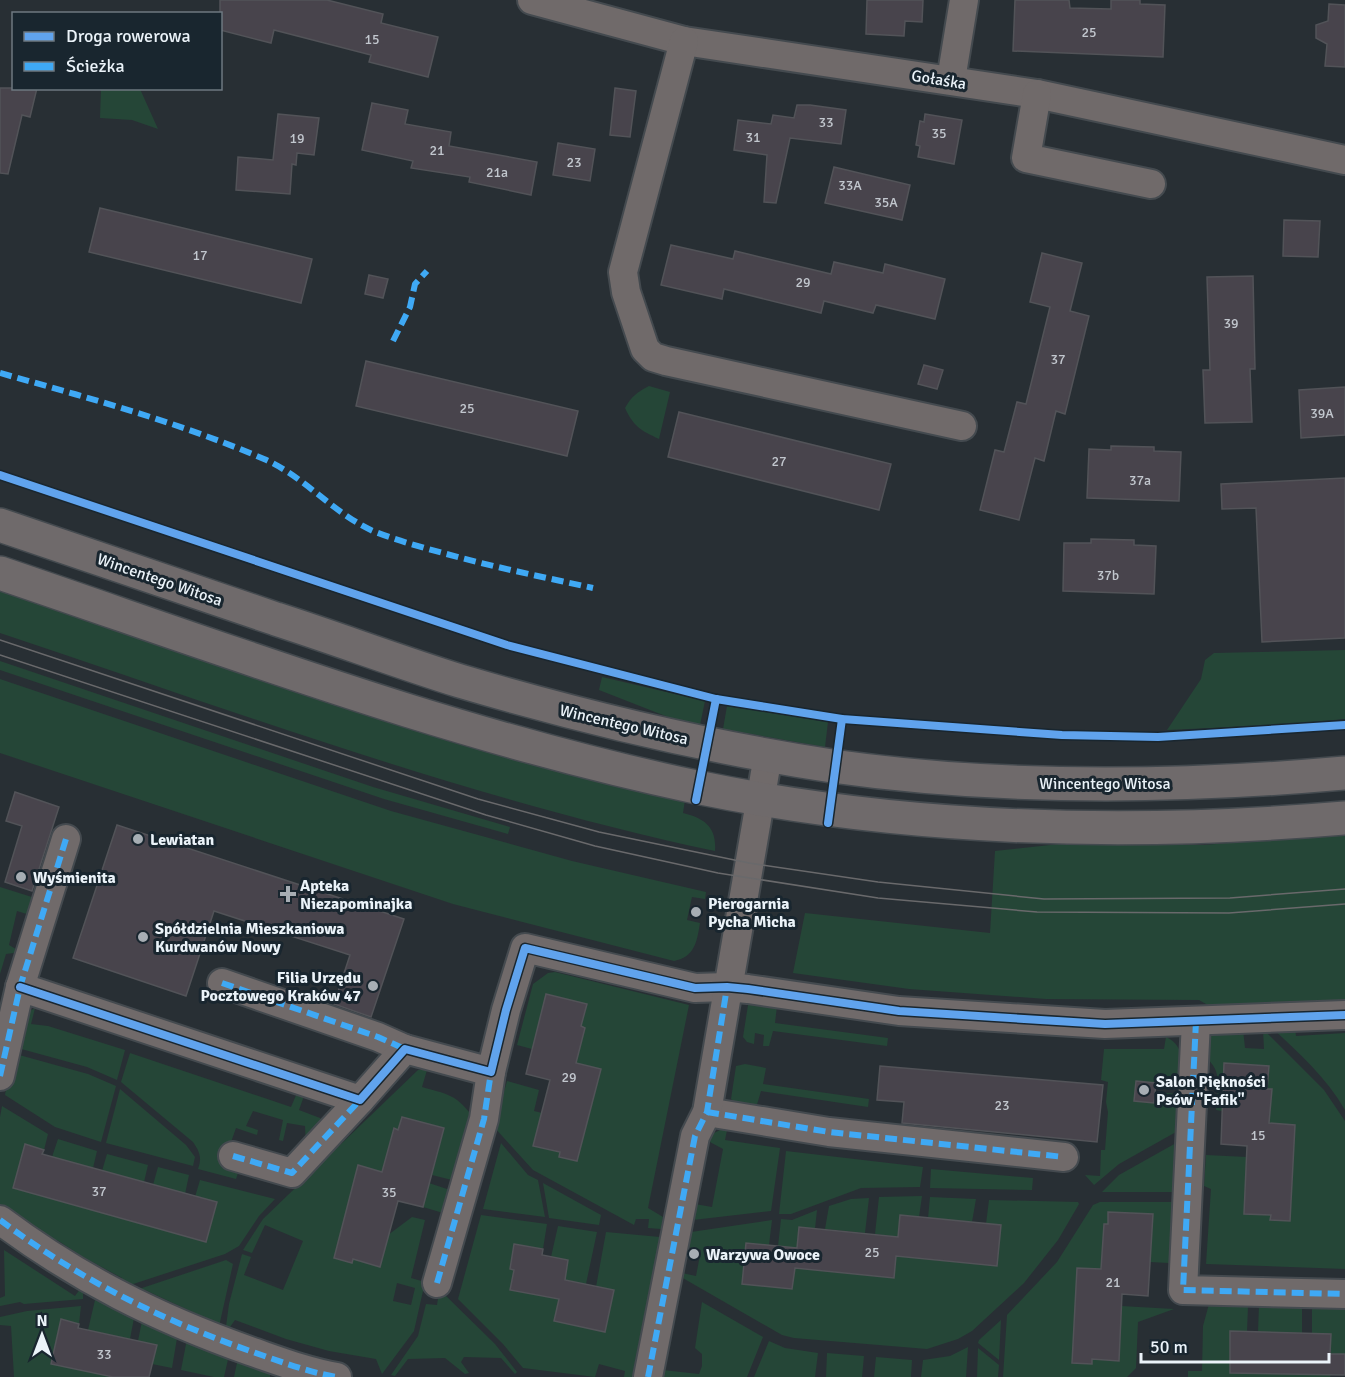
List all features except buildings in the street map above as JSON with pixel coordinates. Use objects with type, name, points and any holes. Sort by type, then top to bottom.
[{"type":"main road","name":"Wincentego Witosa","points":[[0,525],[457,680],[609,721],[768,755],[836,766],[918,775],[1046,784],[1198,783],[1345,773]]},
{"type":"main road","points":[[0,573],[460,727],[541,751],[620,770],[761,799],[892,816],[1065,827],[1145,829],[1345,818]]},
{"type":"street","name":"Gołaśka","points":[[532,0],[684,41],[1037,94],[1345,160]]},
{"type":"street","points":[[951,80],[964,0]]},
{"type":"street","points":[[684,41],[623,272],[626,292],[645,349],[653,357],[666,362],[963,426]]},
{"type":"street","points":[[1037,94],[1026,158],[1151,184]]},
{"type":"street","points":[[648,1377],[695,1136],[707,1112],[768,755]]},
{"type":"street","points":[[0,1076],[20,987],[66,838]]},
{"type":"street","points":[[437,1283],[484,1119],[491,1072],[506,1010],[525,948],[695,988],[728,987],[899,1011],[1106,1024],[1345,1015]]},
{"type":"street","points":[[222,983],[378,1037],[405,1049],[491,1072]]},
{"type":"street","points":[[20,987],[360,1100]]},
{"type":"street","points":[[1196,1021],[1183,1290],[1345,1294]]},
{"type":"street","points":[[233,1156],[292,1173],[405,1049]]},
{"type":"street","points":[[707,1112],[830,1132],[1064,1157]]},
{"type":"street","points":[[0,1220],[75,1272],[174,1322],[313,1373],[337,1377]]},
{"type":"green space","points":[[101,90],[140,90],[158,129],[132,120],[100,118]]},
{"type":"green space","points":[[649,386],[670,392],[659,439],[638,427],[631,420],[625,408],[635,395]]},
{"type":"green space","points":[[0,590],[451,742],[570,775],[685,800],[683,813],[708,825],[714,836],[715,851],[624,830],[444,780],[266,723],[0,633]]},
{"type":"green space","points":[[1345,650],[1345,719],[1279,725],[1167,730],[1201,679],[1205,660],[1214,653]]},
{"type":"green space","points":[[0,661],[373,787],[510,827],[508,834],[384,799],[0,670]]},
{"type":"green space","points":[[602,677],[705,701],[700,725],[673,719],[599,690]]},
{"type":"green space","points":[[0,679],[391,811],[572,861],[706,892],[705,899],[692,897],[687,920],[700,923],[696,942],[691,952],[674,961],[453,904],[0,753]]},
{"type":"green space","points":[[727,706],[828,722],[825,747],[723,729]]},
{"type":"green space","points":[[1345,833],[1345,1002],[1213,1008],[1199,1000],[1046,999],[909,989],[793,973],[805,913],[990,933],[995,851],[1059,844],[1204,845]]},
{"type":"green space","points":[[0,887],[35,898],[33,916],[17,911],[9,945],[21,952],[6,954],[0,974]]},
{"type":"green space","points":[[555,972],[689,1005],[648,1208],[663,1217],[661,1229],[648,1228],[649,1219],[636,1219],[634,1225],[533,1170],[494,1127],[507,1081],[539,1090],[534,1111],[542,1113],[533,1146],[554,1151],[561,1148],[559,1157],[577,1161],[601,1069],[576,1063],[585,1028],[581,1026],[587,1005],[532,1049],[517,1045],[533,984],[548,973]]},
{"type":"green space","points":[[748,1005],[777,1006],[775,1023],[888,1038],[887,1046],[773,1031],[769,1046],[763,1046],[764,1035],[755,1033],[754,1044],[747,1042],[743,1037]]},
{"type":"green space","points":[[35,1008],[31,1024],[48,1026],[125,1050],[117,1080],[87,1067],[14,1047],[25,1014]]},
{"type":"green space","points":[[1272,1028],[1295,1028],[1296,1036],[1345,1033],[1345,1110],[1321,1076]]},
{"type":"green space","points":[[1209,1029],[1243,1029],[1245,1048],[1264,1049],[1263,1029],[1324,1090],[1345,1121],[1345,1269],[1206,1264],[1211,1189],[1204,1186],[1206,1155],[1247,1157],[1244,1214],[1264,1215],[1271,1211],[1271,1220],[1290,1221],[1269,1123],[1272,1090],[1267,1089],[1268,1066],[1224,1063],[1222,1111],[1216,1110],[1218,1083],[1216,1070],[1208,1060]]},
{"type":"green space","points":[[1166,1037],[1173,1041],[1180,1052],[1179,1088],[1156,1087],[1156,1083],[1136,1081],[1134,1101],[1154,1103],[1155,1092],[1179,1094],[1176,1132],[1119,1164],[1094,1185],[1085,1175],[1100,1176],[1101,1150],[1105,1150],[1108,1082],[1101,1080],[1104,1049],[1164,1049]]},
{"type":"green space","points":[[12,1053],[88,1074],[116,1086],[101,1142],[55,1127],[5,1095]]},
{"type":"green space","points":[[130,1053],[291,1107],[297,1093],[304,1096],[299,1110],[320,1118],[323,1122],[306,1146],[305,1126],[287,1123],[283,1141],[279,1140],[283,1120],[253,1111],[246,1126],[258,1130],[257,1135],[236,1128],[230,1145],[245,1152],[236,1179],[198,1169],[200,1155],[193,1142],[121,1082]]},
{"type":"green space","points":[[745,1064],[766,1068],[763,1084],[869,1099],[868,1107],[761,1091],[756,1108],[734,1102],[731,1099],[736,1066]]},
{"type":"green space","points":[[418,1070],[427,1070],[422,1087],[454,1098],[470,1113],[452,1180],[432,1175],[444,1128],[402,1117],[398,1130],[394,1129],[382,1172],[358,1166],[334,1258],[352,1263],[355,1254],[359,1261],[380,1266],[388,1235],[412,1217],[425,1220],[411,1278],[425,1282],[414,1331],[382,1374],[376,1359],[329,1351],[286,1339],[235,1320],[225,1334],[229,1304],[242,1254],[251,1257],[244,1275],[283,1290],[303,1241],[265,1225],[252,1253],[243,1250],[263,1219]],"holes":[[[397,1283],[415,1288],[411,1305],[393,1301]]]},
{"type":"green space","points":[[120,1089],[186,1145],[195,1157],[193,1166],[106,1143]]},
{"type":"green space","points":[[2,1106],[48,1134],[44,1150],[25,1144],[13,1188],[206,1242],[217,1203],[195,1197],[200,1180],[275,1199],[259,1216],[239,1246],[225,1254],[121,1288],[122,1278],[57,1240],[45,1243],[0,1206]]},
{"type":"green space","points":[[727,1130],[725,1140],[780,1148],[771,1211],[693,1220],[695,1204],[712,1207],[723,1149],[708,1141],[714,1133]]},
{"type":"green space","points":[[58,1139],[97,1151],[93,1168],[52,1157]]},
{"type":"green space","points":[[501,1143],[528,1175],[538,1180],[545,1217],[483,1209]]},
{"type":"green space","points":[[1176,1143],[1173,1192],[1102,1192],[1119,1175]]},
{"type":"green space","points":[[786,1151],[923,1167],[920,1187],[861,1188],[791,1214],[779,1214]]},
{"type":"green space","points":[[107,1154],[148,1165],[144,1182],[102,1171]]},
{"type":"green space","points":[[158,1167],[189,1175],[185,1194],[153,1185]]},
{"type":"green space","points":[[931,1169],[1033,1178],[1032,1190],[930,1188]]},
{"type":"green space","points":[[429,1183],[450,1190],[443,1213],[423,1207]]},
{"type":"green space","points":[[543,1183],[601,1215],[599,1225],[549,1218]]},
{"type":"green space","points":[[922,1196],[919,1217],[900,1216],[898,1237],[875,1234],[879,1197]]},
{"type":"green space","points":[[930,1197],[976,1199],[972,1222],[928,1218]]},
{"type":"green space","points":[[869,1198],[865,1233],[825,1229],[829,1206],[851,1199]]},
{"type":"green space","points":[[989,1200],[1078,1202],[1079,1204],[1058,1240],[1024,1283],[972,1331],[958,1339],[927,1349],[794,1338],[782,1335],[681,1277],[682,1273],[696,1276],[701,1250],[688,1247],[691,1232],[772,1220],[769,1245],[743,1284],[792,1289],[795,1268],[894,1278],[896,1256],[996,1266],[986,1224]]},
{"type":"green space","points":[[1100,1202],[1173,1202],[1170,1260],[1169,1263],[1150,1262],[1153,1214],[1108,1212],[1108,1224],[1104,1225],[1101,1269],[1077,1268],[1072,1363],[1092,1355],[1121,1306],[1174,1309],[1138,1322],[1136,1368],[1127,1377],[1003,1377],[1007,1315],[1057,1262],[1093,1205]]},
{"type":"green space","points":[[817,1210],[815,1229],[799,1227],[797,1248],[778,1246],[781,1219],[792,1220]]},
{"type":"green space","points":[[481,1215],[547,1224],[543,1249],[514,1244],[510,1269],[514,1270],[510,1290],[559,1299],[555,1321],[605,1332],[614,1291],[596,1287],[606,1232],[660,1237],[632,1377],[624,1377],[625,1371],[599,1364],[595,1377],[523,1368],[503,1344],[458,1299]]},
{"type":"green space","points":[[558,1226],[597,1232],[586,1284],[565,1280],[568,1260],[551,1257]]},
{"type":"green space","points":[[4,1250],[75,1296],[83,1285],[83,1299],[24,1304],[20,1302],[0,1306],[0,1298],[5,1296]]},
{"type":"green space","points":[[226,1260],[233,1264],[218,1331],[214,1322],[145,1290],[136,1295],[130,1292]]},
{"type":"green space","points":[[439,1292],[443,1293],[495,1344],[517,1372],[515,1374],[501,1358],[464,1357],[461,1362],[469,1373],[465,1374],[445,1358],[408,1359],[395,1376],[391,1375],[418,1336],[426,1304],[437,1305]]},
{"type":"green space","points":[[95,1300],[134,1318],[130,1339],[88,1330]]},
{"type":"green space","points":[[702,1302],[763,1337],[747,1377],[662,1377],[663,1370],[699,1374],[702,1354],[695,1348]]},
{"type":"green space","points":[[1209,1304],[1248,1306],[1247,1332],[1230,1332],[1231,1373],[1331,1375],[1330,1377],[1188,1377],[1188,1371],[1202,1371],[1203,1326]]},
{"type":"green space","points":[[1259,1305],[1302,1307],[1302,1333],[1258,1332]]},
{"type":"green space","points":[[81,1306],[79,1324],[61,1320],[51,1363],[113,1377],[14,1377],[11,1326],[0,1325],[0,1317],[27,1311]]},
{"type":"green space","points":[[1312,1306],[1345,1307],[1345,1354],[1330,1354],[1331,1334],[1312,1334]]},
{"type":"green space","points":[[1001,1320],[999,1360],[978,1343]]},
{"type":"green space","points":[[142,1321],[177,1338],[172,1368],[152,1364],[156,1345],[138,1341]]},
{"type":"green space","points":[[187,1339],[229,1355],[224,1377],[181,1370]]},
{"type":"green space","points":[[769,1341],[785,1348],[818,1353],[815,1377],[754,1377]]},
{"type":"green space","points":[[968,1347],[966,1377],[921,1377],[923,1360],[950,1356]]},
{"type":"green space","points":[[978,1348],[999,1365],[998,1377],[977,1377]]},
{"type":"green space","points":[[827,1353],[864,1356],[862,1377],[826,1377]]},
{"type":"green space","points":[[876,1357],[912,1360],[911,1377],[874,1377]]},
{"type":"green space","points":[[238,1358],[243,1364],[270,1374],[270,1377],[234,1377]]},
{"type":"tram line","points":[[0,640],[478,799],[599,832],[749,863],[878,882],[1044,899],[1230,898],[1345,889]]},
{"type":"tram line","points":[[0,655],[486,815],[595,846],[718,873],[878,898],[1037,912],[1229,913],[1345,904]]},
{"type":"marked path","points":[[393,341],[410,307],[415,284],[427,271]]},
{"type":"marked path","points":[[0,373],[166,422],[264,459],[293,475],[345,515],[373,531],[462,558],[593,588]]},
{"type":"marked path","points":[[0,1076],[20,987],[66,839]]},
{"type":"marked path","points":[[222,983],[378,1037],[405,1049]]},
{"type":"marked path","points":[[648,1377],[695,1136],[707,1112],[727,987]]},
{"type":"marked path","points":[[1196,1021],[1183,1290],[1345,1294]]},
{"type":"marked path","points":[[437,1283],[484,1119],[491,1072]]},
{"type":"marked path","points":[[233,1156],[292,1173],[360,1100]]},
{"type":"marked path","points":[[707,1112],[829,1132],[1064,1157]]},
{"type":"marked path","points":[[0,1220],[59,1261],[151,1311],[250,1351],[337,1377]]},
{"type":"cycle path","points":[[0,475],[507,645],[716,699],[842,719],[1062,735],[1158,737],[1345,725]]},
{"type":"cycle path","points":[[696,800],[716,699]]},
{"type":"cycle path","points":[[828,823],[842,719]]},
{"type":"cycle path","points":[[20,987],[360,1100],[405,1049],[491,1072],[506,1010],[525,948],[695,988],[748,989],[899,1011],[1105,1024],[1345,1015]]},
{"type":"place","name":"Lewiatan","points":[[138,839]]},
{"type":"place","name":"Wyśmienita","points":[[21,877]]},
{"type":"place","name":"Apteka Niezapominajka","points":[[288,894]]},
{"type":"place","name":"Pierogarnia Pycha Micha","points":[[696,912]]},
{"type":"place","name":"Spółdzielnia Mieszkaniowa Kurdwanów Nowy","points":[[143,937]]},
{"type":"place","name":"Filia Urzędu Pocztowego Kraków 47","points":[[373,986]]},
{"type":"place","name":"Salon Piękności Psów \"Fafik\"","points":[[1144,1090]]},
{"type":"place","name":"Warzywa Owoce","points":[[694,1254]]}]
